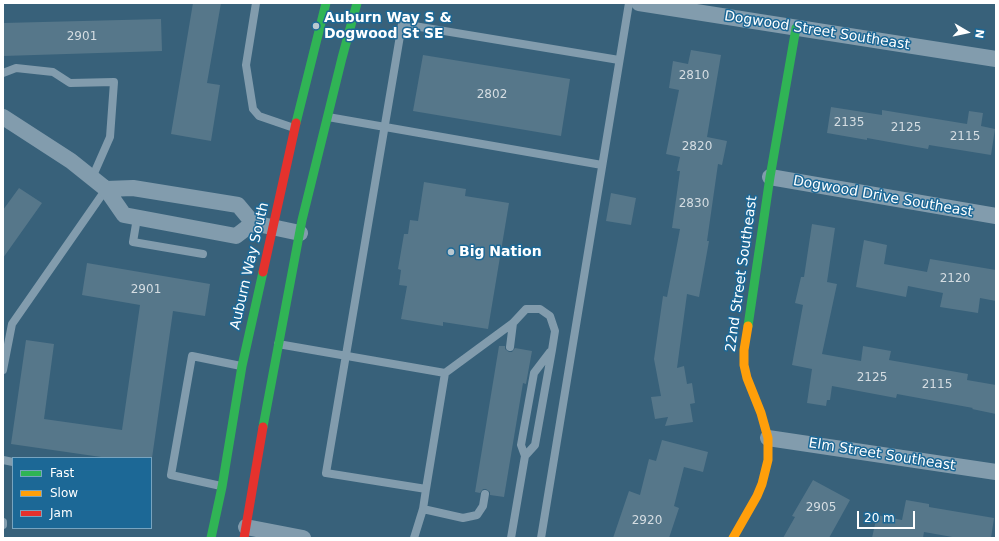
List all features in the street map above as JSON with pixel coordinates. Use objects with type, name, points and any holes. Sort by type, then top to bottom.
[{"type":"main road","name":"Auburn Way South","points":[[211,538],[222,487],[242,366],[326,3]]},
{"type":"main road","points":[[242,530],[300,233],[357,3]]},
{"type":"main road","name":"22nd Street Southeast","points":[[733,538],[762,484],[768,460],[768,438],[763,420],[747,378],[744,365],[744,350],[770,177],[796,28]]},
{"type":"main road","points":[[239,383],[245,394]]},
{"type":"street","name":"Dogwood Street Southeast","points":[[639,3],[675,6],[796,28],[996,59]]},
{"type":"street","points":[[3,117],[71,161],[106,189],[124,215],[236,236],[253,223]]},
{"type":"street","name":"Dogwood Drive Southeast","points":[[770,177],[996,216]]},
{"type":"street","points":[[106,189],[134,188],[238,206],[253,223],[300,233]]},
{"type":"street","name":"Elm Street Southeast","points":[[768,438],[996,472]]},
{"type":"street","points":[[242,530],[303,538]]},
{"type":"lane","points":[[256,3],[246,65],[253,109],[259,116],[296,128]]},
{"type":"lane","points":[[541,538],[628,3]]},
{"type":"lane","points":[[426,489],[326,473],[402,24],[619,60]]},
{"type":"lane","points":[[3,73],[16,68],[53,72],[70,83],[114,82],[110,136],[92,178]]},
{"type":"lane","points":[[328,117],[602,165]]},
{"type":"lane","points":[[3,370],[12,324],[106,189]]},
{"type":"lane","points":[[137,218],[133,242],[203,254]]},
{"type":"lane","points":[[414,538],[423,509],[445,373],[513,323],[526,309],[540,309],[550,316],[555,331],[534,444],[525,456],[511,538]]},
{"type":"lane","points":[[510,347],[513,323]]},
{"type":"lane","points":[[278,344],[445,373]]},
{"type":"lane","points":[[525,456],[521,445],[534,373],[552,350]]},
{"type":"lane","points":[[222,487],[171,475],[192,356],[242,366]]},
{"type":"lane","points":[[423,509],[463,518],[477,515],[483,506],[485,494]]},
{"type":"building","points":[[193,3],[221,3],[207,83],[220,85],[211,141],[171,134]]},
{"type":"building","points":[[161,19],[162,51],[3,56],[3,23]]},
{"type":"building","points":[[691,50],[721,55],[707,137],[727,141],[722,165],[718,164],[707,241],[709,241],[699,297],[687,294],[677,368],[684,366],[687,384],[692,383],[695,403],[690,404],[693,422],[665,426],[668,417],[655,419],[651,397],[661,396],[654,359],[663,296],[667,297],[680,229],[672,228],[680,171],[677,171],[680,157],[666,154],[679,90],[669,88],[673,61],[688,64]]},
{"type":"building","points":[[423,55],[570,79],[561,136],[413,111]]},
{"type":"building","points":[[831,107],[882,115],[882,110],[967,124],[969,111],[983,113],[981,126],[995,129],[991,155],[929,145],[928,149],[867,138],[867,140],[827,133]]},
{"type":"building","name":"Big Nation","points":[[424,182],[466,189],[465,196],[509,203],[488,329],[443,322],[443,326],[401,319],[407,286],[399,285],[401,270],[398,269],[404,234],[408,234],[410,220],[418,221]]},
{"type":"building","points":[[19,188],[42,203],[3,258],[3,210]]},
{"type":"building","points":[[611,193],[636,198],[631,225],[606,221]]},
{"type":"building","points":[[812,224],[835,228],[827,282],[837,284],[822,354],[861,361],[863,346],[891,351],[889,360],[968,374],[967,380],[996,385],[996,414],[972,409],[973,408],[897,394],[896,398],[832,386],[830,400],[827,400],[826,406],[807,403],[812,369],[792,365],[803,305],[795,303],[801,277],[804,277]]},
{"type":"building","points":[[864,240],[887,245],[884,264],[927,272],[930,259],[996,270],[996,301],[980,298],[978,313],[940,307],[943,293],[908,286],[906,297],[856,287]]},
{"type":"building","points":[[87,263],[210,284],[205,316],[173,311],[152,458],[101,457],[11,444],[26,340],[54,344],[44,419],[122,430],[140,305],[82,295]]},
{"type":"building","points":[[499,346],[505,346],[505,349],[509,352],[512,352],[515,348],[532,351],[526,384],[523,383],[504,497],[490,495],[490,492],[486,489],[483,489],[480,493],[475,492]]},
{"type":"building","points":[[662,440],[708,452],[703,472],[684,467],[674,506],[679,508],[669,538],[613,538],[629,491],[640,495],[649,459],[656,461]]},
{"type":"building","points":[[813,480],[850,500],[829,538],[783,538],[795,517],[792,516]]},
{"type":"building","points":[[906,500],[929,504],[929,507],[994,518],[991,538],[958,538],[924,532],[923,538],[872,538],[877,515],[902,520]]},
{"type":"traffic: fast","points":[[296,123],[326,3]]},
{"type":"traffic: fast","points":[[263,427],[302,220],[357,3]]},
{"type":"traffic: fast","points":[[748,326],[770,177],[796,28]]},
{"type":"traffic: fast","points":[[211,538],[222,487],[242,366],[263,272]]},
{"type":"traffic: slow","points":[[733,538],[757,496],[762,484],[768,460],[768,438],[761,413],[747,378],[744,365],[744,350],[748,326]]},
{"type":"traffic: jam","points":[[263,272],[296,123]]},
{"type":"traffic: jam","points":[[244,538],[263,427]]},
{"type":"place","name":"Auburn Way S & Dogwood St SE","points":[[316,26]]},
{"type":"place","name":"Big Nation","points":[[451,252]]}]
